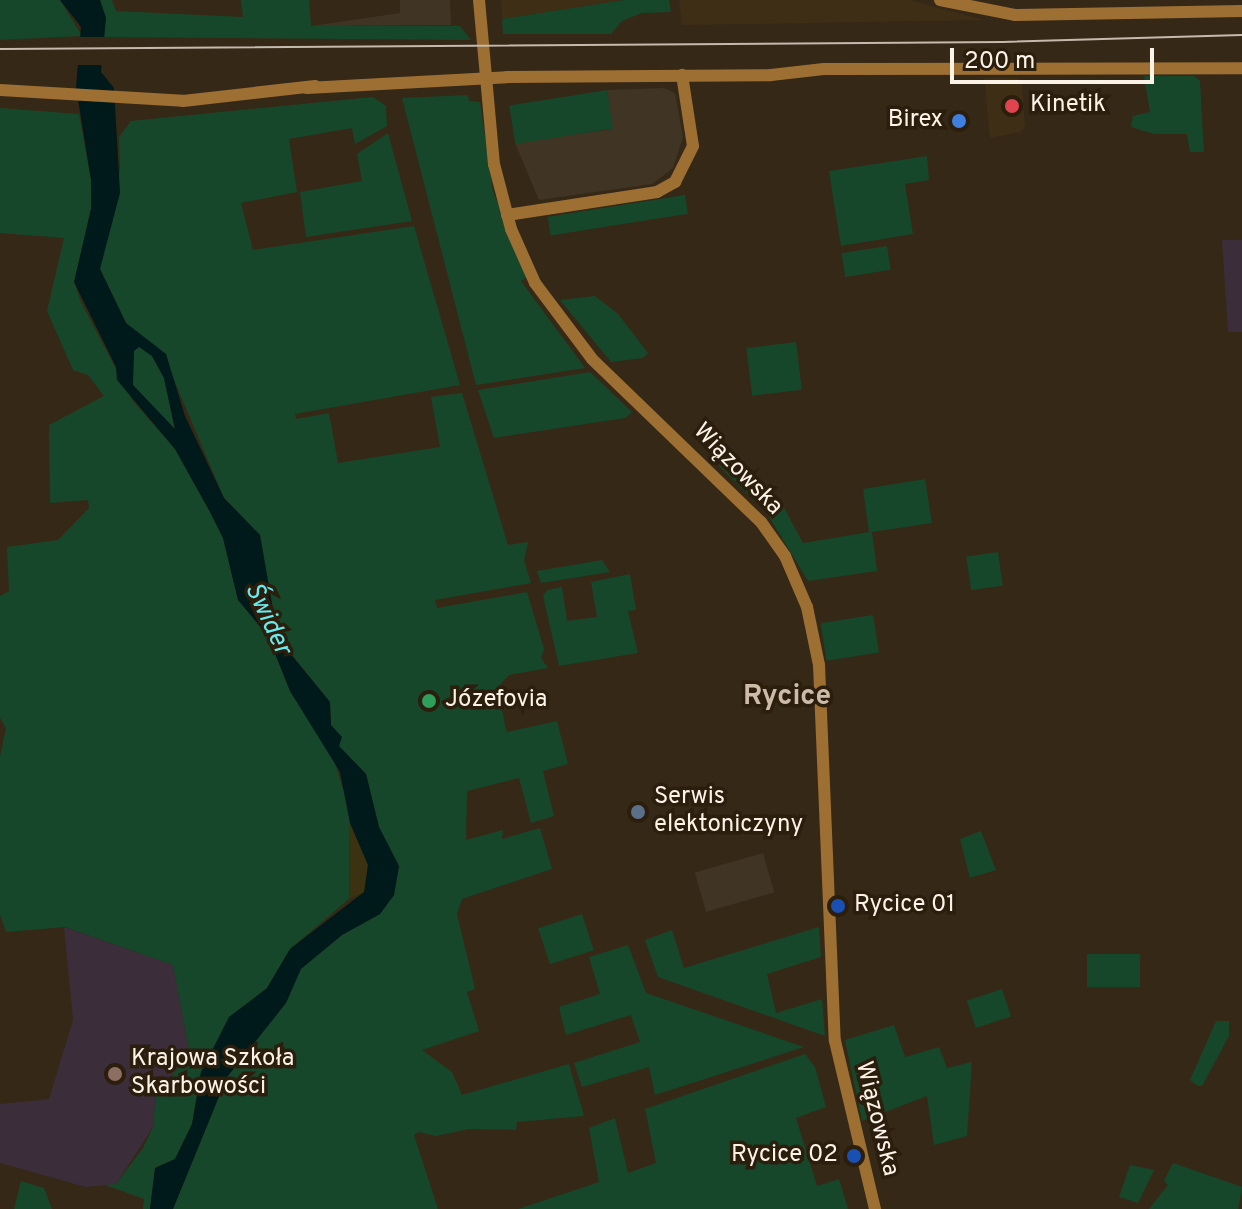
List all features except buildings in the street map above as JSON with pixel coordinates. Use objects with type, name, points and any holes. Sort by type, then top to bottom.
[{"type":"main road","points":[[940,0],[1015,15],[1242,11]]},
{"type":"main road","name":"Wiązowska","points":[[479,4],[484,84],[507,215],[526,267],[568,332],[745,504],[785,556],[800,588],[819,665],[835,1041],[875,1209]]},
{"type":"main road","points":[[0,90],[123,98],[220,100],[368,77],[391,81],[439,80],[484,84],[782,72],[1242,68]]},
{"type":"main road","points":[[507,215],[646,193],[675,182],[691,156],[693,137],[682,75]]},
{"type":"shaded area","points":[[400,0],[450,0],[451,25],[311,26],[400,13]]},
{"type":"shaded area","points":[[501,0],[624,0],[502,19]]},
{"type":"shaded area","points":[[679,0],[909,0],[984,20],[682,25]]},
{"type":"shaded area","points":[[984,78],[1017,78],[1022,83],[1025,127],[1021,132],[990,138]]},
{"type":"shaded area","points":[[664,88],[675,93],[683,137],[673,168],[652,184],[539,200],[515,143],[612,129],[607,90]]},
{"type":"shaded area","points":[[1222,240],[1242,240],[1242,332],[1228,332]]},
{"type":"shaded area","points":[[763,853],[774,892],[706,912],[695,873]]},
{"type":"shaded area","name":"Krajowa Szkoła Skarbowości","points":[[64,927],[173,965],[190,1055],[156,1093],[153,1127],[116,1184],[86,1187],[0,1163],[0,1104],[49,1099],[73,1020]]},
{"type":"green space","points":[[0,0],[60,0],[82,36],[0,40]]},
{"type":"green space","points":[[100,0],[112,0],[116,11],[243,17],[241,0],[309,0],[311,26],[460,26],[471,40],[102,37],[106,18]]},
{"type":"green space","points":[[624,0],[669,0],[671,12],[642,13],[622,21],[611,34],[503,34],[502,19]]},
{"type":"green space","points":[[1144,76],[1194,76],[1200,81],[1204,152],[1190,152],[1187,134],[1154,134],[1131,127],[1133,116],[1150,112]]},
{"type":"green space","points":[[607,90],[613,129],[515,144],[509,105]]},
{"type":"green space","points":[[468,95],[469,101],[480,102],[493,191],[527,277],[521,281],[585,368],[476,385],[402,98]]},
{"type":"green space","points":[[373,97],[386,106],[387,126],[355,144],[352,128],[289,139],[297,192],[241,203],[253,250],[414,226],[460,385],[295,414],[296,419],[329,413],[338,463],[440,447],[431,397],[462,393],[508,545],[528,542],[524,560],[531,583],[435,600],[437,608],[527,592],[544,649],[541,658],[548,668],[509,675],[498,687],[505,725],[507,732],[557,721],[568,764],[543,771],[554,816],[531,823],[519,778],[467,791],[466,840],[503,830],[502,839],[540,828],[552,869],[462,899],[457,914],[475,989],[467,992],[479,1031],[422,1050],[452,1072],[462,1095],[569,1064],[584,1116],[517,1122],[516,1130],[469,1129],[436,1136],[418,1132],[414,1135],[438,1209],[173,1209],[227,1077],[286,1003],[300,969],[342,935],[380,914],[394,895],[399,866],[379,827],[366,774],[339,746],[341,737],[331,725],[330,702],[289,651],[276,627],[260,535],[224,498],[174,380],[126,323],[100,269],[120,169],[119,137],[131,121]]},
{"type":"green space","points":[[0,108],[79,114],[91,180],[91,209],[74,282],[81,302],[132,400],[175,449],[210,512],[223,538],[238,600],[268,636],[290,691],[334,760],[350,811],[349,899],[290,949],[267,988],[201,1072],[192,1124],[175,1159],[155,1168],[150,1209],[143,1209],[144,1199],[105,1185],[116,1184],[143,1148],[153,1127],[156,1093],[190,1055],[173,965],[65,927],[6,932],[0,915],[0,756],[6,728],[0,718],[0,596],[9,591],[7,547],[58,540],[89,508],[88,500],[50,503],[49,425],[104,396],[88,375],[73,370],[47,311],[64,238],[0,233]]},
{"type":"green space","points":[[388,133],[412,221],[306,237],[300,192],[362,181],[357,154]]},
{"type":"green space","points":[[927,156],[929,180],[905,184],[913,234],[841,246],[829,171]]},
{"type":"green space","points":[[685,195],[688,214],[551,236],[548,217]]},
{"type":"green space","points":[[887,246],[891,270],[845,277],[842,253]]},
{"type":"green space","points":[[595,296],[618,314],[648,353],[643,358],[611,362],[560,300]]},
{"type":"green space","points":[[796,342],[802,390],[752,396],[746,348]]},
{"type":"green space","points":[[139,346],[152,356],[164,378],[175,431],[132,384],[134,351]]},
{"type":"green space","points":[[590,372],[632,412],[625,418],[494,438],[478,390]]},
{"type":"green space","points":[[735,458],[763,488],[755,501],[718,465]]},
{"type":"green space","points":[[925,479],[932,523],[872,532],[877,571],[808,581],[762,505],[781,502],[803,543],[869,532],[863,489]]},
{"type":"green space","points":[[998,552],[1003,586],[971,590],[966,556]]},
{"type":"green space","points":[[602,560],[610,572],[541,583],[537,571]]},
{"type":"green space","points":[[630,574],[636,610],[628,611],[638,653],[559,666],[543,596],[547,590],[562,587],[567,621],[597,617],[591,582]]},
{"type":"green space","points":[[873,615],[879,653],[827,661],[821,623]]},
{"type":"green space","points":[[981,831],[996,870],[970,878],[960,839]]},
{"type":"green space","points":[[582,914],[594,950],[550,964],[538,928]]},
{"type":"green space","points":[[819,927],[821,957],[767,974],[776,1013],[822,999],[825,1036],[658,977],[645,940],[672,930],[684,968]]},
{"type":"green space","points":[[628,945],[646,993],[804,1047],[655,1095],[649,1067],[582,1087],[574,1063],[640,1042],[631,1015],[566,1035],[559,1007],[600,994],[589,957]]},
{"type":"green space","points":[[1087,954],[1140,954],[1140,987],[1087,987]]},
{"type":"green space","points":[[1002,989],[1011,1017],[976,1028],[967,1000]]},
{"type":"green space","points":[[1216,1021],[1229,1021],[1229,1036],[1202,1086],[1198,1086],[1190,1080]]},
{"type":"green space","points":[[894,1025],[905,1057],[939,1047],[947,1068],[972,1062],[967,1136],[934,1145],[927,1096],[862,1121],[845,1040]]},
{"type":"green space","points":[[805,1054],[815,1067],[826,1107],[796,1118],[817,1186],[839,1179],[848,1209],[518,1209],[599,1182],[589,1128],[615,1118],[628,1173],[656,1163],[645,1109]]},
{"type":"green space","points":[[1173,1163],[1242,1187],[1238,1209],[1149,1209],[1168,1185],[1164,1181]]},
{"type":"green space","points":[[1130,1165],[1154,1170],[1138,1203],[1119,1197]]},
{"type":"green space","points":[[21,1181],[44,1188],[52,1209],[14,1209]]},
{"type":"sand","points":[[350,823],[368,865],[365,892],[349,899]]},
{"type":"water","name":"Świder","points":[[60,0],[100,0],[106,18],[101,72],[114,88],[120,193],[100,269],[126,323],[166,354],[185,416],[224,498],[260,535],[276,627],[289,652],[330,702],[331,725],[342,737],[339,746],[366,774],[379,827],[399,866],[394,895],[380,914],[342,935],[301,969],[286,1003],[227,1077],[173,1209],[150,1209],[155,1168],[175,1159],[192,1124],[201,1072],[229,1017],[267,988],[290,949],[364,892],[368,865],[350,823],[340,772],[290,691],[268,636],[238,600],[223,538],[210,512],[175,449],[117,380],[116,367],[74,282],[91,209],[91,180],[76,87],[81,27]],"holes":[[[139,347],[152,356],[164,378],[175,429],[133,385],[134,351]]]},
{"type":"pier","points":[[75,37],[106,37],[106,65],[75,65]]},
{"type":"railway","points":[[0,49],[1003,42],[1242,35]]},
{"type":"place","name":"Kinetik","points":[[1012,106]]},
{"type":"place","name":"Birex","points":[[959,121]]},
{"type":"place","name":"Józefovia","points":[[429,701]]},
{"type":"place","name":"Serwis elektoniczyny","points":[[638,812]]},
{"type":"place","name":"Rycice 01","points":[[838,906]]},
{"type":"place","name":"Krajowa Szkoła Skarbowości","points":[[115,1074]]},
{"type":"place","name":"Rycice 02","points":[[854,1156]]},
{"type":"district","name":"Rycice","points":[[787,697]]}]
